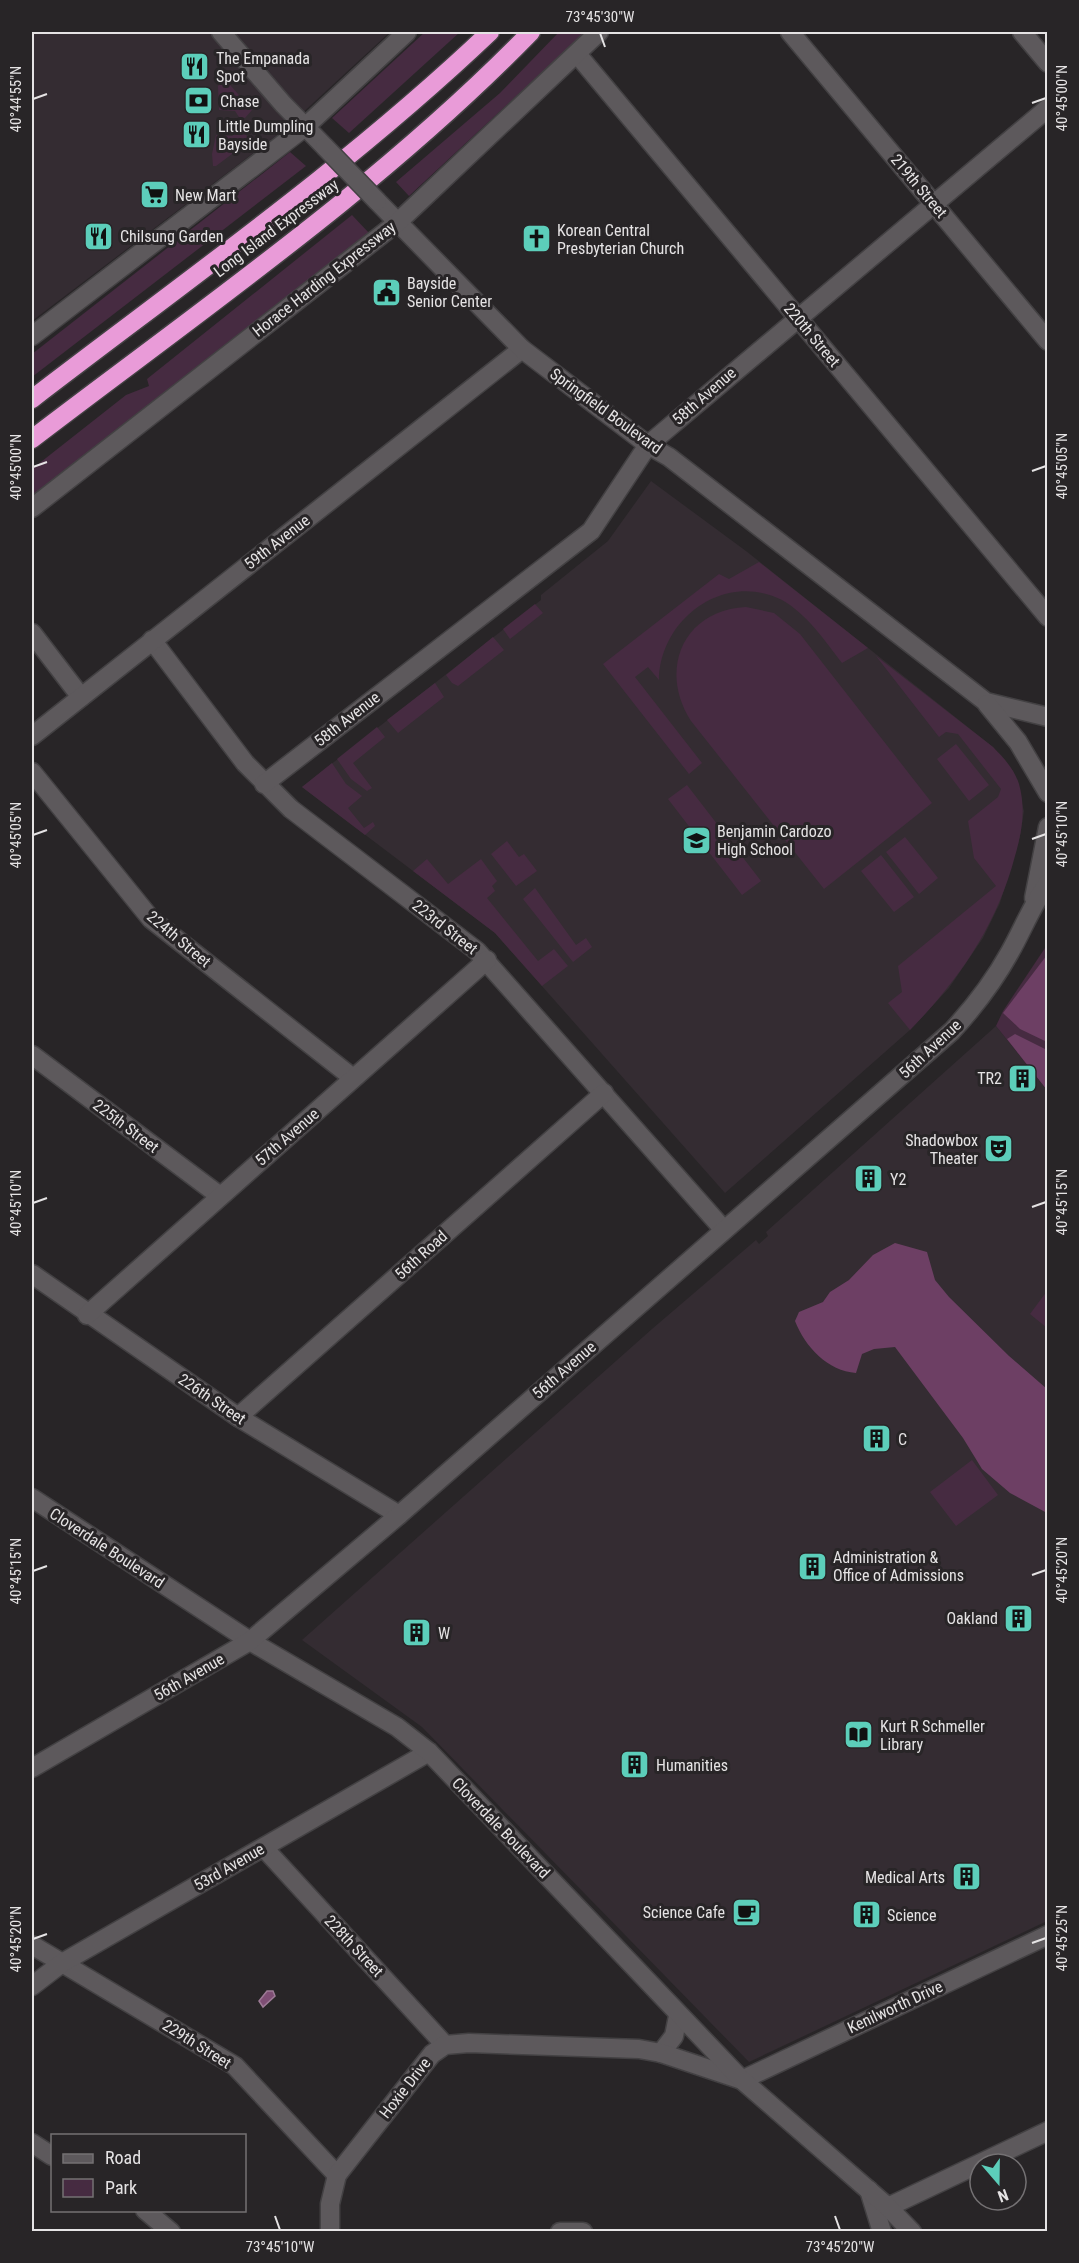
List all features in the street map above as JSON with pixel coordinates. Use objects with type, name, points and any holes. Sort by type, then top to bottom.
[{"type":"highway","name":"Long Island Expressway","points":[[32,399],[361,146],[437,82],[489,32]]},
{"type":"highway","name":"Long Island Expressway","points":[[32,440],[384,170],[472,92],[531,32]]},
{"type":"street","name":"Springfield Boulevard","points":[[221,32],[305,127],[522,349],[648,445],[669,457],[986,702],[1047,717]]},
{"type":"street","points":[[32,336],[305,127],[406,32]]},
{"type":"street","name":"Horace Harding Expressway","points":[[32,508],[398,222],[599,32]]},
{"type":"street","name":"219th Street","points":[[790,32],[1047,341]]},
{"type":"street","points":[[1022,32],[1047,63]]},
{"type":"street","name":"220th Street","points":[[577,54],[1047,617]]},
{"type":"street","name":"58th Avenue","points":[[264,784],[591,531],[648,445],[1047,108]]},
{"type":"street","name":"59th Avenue","points":[[32,736],[522,349]]},
{"type":"street","points":[[32,633],[81,697]]},
{"type":"street","name":"223rd Street","points":[[152,640],[264,784],[291,809],[487,960],[724,1230]]},
{"type":"street","points":[[986,702],[1018,742],[1047,793]]},
{"type":"street","name":"224th Street","points":[[32,772],[152,919],[353,1078]]},
{"type":"street","name":"56th Avenue","points":[[1034,902],[1047,827]]},
{"type":"street","name":"56th Avenue","points":[[35,1760],[250,1641],[399,1515],[952,1031],[988,987],[1011,952],[1034,902],[1047,883]]},
{"type":"street","name":"57th Avenue","points":[[87,1315],[487,960]]},
{"type":"street","name":"225th Street","points":[[32,1055],[220,1196]]},
{"type":"street","name":"56th Road","points":[[238,1417],[604,1093]]},
{"type":"street","name":"226th Street","points":[[32,1274],[87,1315],[238,1417],[399,1515]]},
{"type":"street","name":"Cloverdale Boulevard","points":[[32,1498],[250,1641],[397,1727],[429,1752],[678,2016],[742,2080],[869,2190],[912,2232]]},
{"type":"street","name":"53rd Avenue","points":[[32,1986],[62,1963],[429,1752]]},
{"type":"street","name":"228th Street","points":[[264,1848],[445,2045]]},
{"type":"street","name":"Kenilworth Drive","points":[[742,2080],[1047,1935]]},
{"type":"street","name":"229th Street","points":[[32,1945],[235,2066],[337,2175]]},
{"type":"street","points":[[661,2053],[674,2036],[678,2016]]},
{"type":"street","name":"Hoxie Drive","points":[[330,2232],[330,2204],[337,2175],[432,2054],[445,2045],[469,2043],[639,2049],[661,2053],[742,2080]]},
{"type":"street","points":[[888,2207],[1047,2131]]},
{"type":"street","points":[[32,2143],[51,2155]]},
{"type":"street","points":[[869,2190],[882,2232]]},
{"type":"street","points":[[146,2212],[171,2232]]},
{"type":"street","points":[[560,2232],[583,2232]]},
{"type":"shaded area","points":[[32,32],[390,32],[285,129],[32,321]]},
{"type":"shaded area","name":"Benjamin Cardozo High School","points":[[651,481],[746,551],[993,747],[1013,771],[1024,811],[1020,836],[1000,903],[983,938],[949,988],[910,1030],[725,1193],[495,933],[302,787],[541,600],[541,595],[608,541]]},
{"type":"shaded area","points":[[1047,955],[1047,1042],[1020,1029],[1003,1013]]},
{"type":"shaded area","points":[[996,1026],[1047,1090],[1047,1921],[749,2062],[422,1727],[302,1640],[652,1329],[756,1240],[759,1244],[768,1236],[766,1232]]},
{"type":"shaded area","points":[[1015,1034],[1047,1050],[1047,1090],[1007,1039]]},
{"type":"shaded area","points":[[895,1243],[927,1252],[935,1280],[949,1297],[1009,1356],[1047,1389],[1047,1513],[1010,1493],[982,1469],[963,1438],[895,1347],[874,1349],[862,1354],[856,1373],[827,1363],[811,1348],[799,1331],[795,1321],[799,1312],[823,1302],[830,1292],[849,1280],[873,1255]]},
{"type":"shaded area","points":[[267,1991],[273,1991],[275,1996],[263,2007],[259,2001]]},
{"type":"green space","points":[[425,32],[460,32],[349,133],[332,118]]},
{"type":"green space","points":[[559,32],[585,32],[409,196],[396,182],[500,93]]},
{"type":"green space","points":[[224,78],[252,110],[245,118],[239,117],[235,111],[219,110],[218,86]]},
{"type":"green space","points":[[239,131],[246,134],[248,142],[213,166],[212,154],[216,135],[232,136]]},
{"type":"green space","points":[[290,152],[306,166],[32,377],[32,354]]},
{"type":"green space","points":[[352,215],[369,233],[32,496],[32,469],[126,395],[149,386],[147,379]]},
{"type":"green space","points":[[759,562],[868,648],[842,663],[815,628],[800,613],[782,600],[760,593],[738,592],[718,596],[699,606],[683,620],[670,638],[662,658],[659,680],[648,667],[635,677],[702,763],[689,774],[603,664],[719,574],[729,579]]},
{"type":"green space","points":[[535,604],[543,613],[510,639],[503,629]]},
{"type":"green space","points":[[746,607],[774,613],[800,634],[932,803],[824,889],[691,721],[681,702],[677,682],[677,663],[692,631],[706,619],[724,611]]},
{"type":"green space","points":[[493,637],[504,650],[458,686],[452,683],[446,675]]},
{"type":"green space","points":[[876,656],[993,747],[1014,773],[1019,784],[1023,811],[1015,856],[998,905],[987,928],[945,991],[910,1030],[888,1003],[902,992],[898,966],[996,886],[974,858],[968,821],[998,797],[1001,789],[958,734],[946,732],[939,737]]},
{"type":"green space","points":[[435,683],[444,697],[398,733],[387,720]]},
{"type":"green space","points":[[377,727],[385,737],[353,763],[372,788],[367,791],[351,779],[337,759]]},
{"type":"green space","points":[[956,744],[989,785],[969,801],[937,759]]},
{"type":"green space","points":[[332,763],[346,784],[362,796],[348,808],[364,828],[373,822],[375,826],[365,835],[302,787]]},
{"type":"green space","points":[[687,785],[761,881],[742,895],[668,799]]},
{"type":"green space","points":[[905,837],[938,878],[919,894],[886,852]]},
{"type":"green space","points":[[507,841],[519,857],[524,854],[537,871],[516,886],[491,854]]},
{"type":"green space","points":[[881,855],[914,897],[894,912],[861,871]]},
{"type":"green space","points":[[427,859],[448,884],[481,859],[497,881],[492,886],[495,891],[487,898],[538,961],[554,949],[568,966],[542,986],[495,933],[413,871]]},
{"type":"green space","points":[[535,888],[576,945],[586,938],[592,947],[573,962],[523,899]]},
{"type":"green space","points":[[1047,945],[1047,1090],[996,1026],[1003,1011]]},
{"type":"green space","points":[[1047,1291],[1047,1328],[1030,1314]]},
{"type":"green space","points":[[972,1460],[998,1495],[956,1526],[930,1492]]},
{"type":"place","name":"The Empanada Spot","points":[[195,67]]},
{"type":"place","name":"Chase","points":[[199,101]]},
{"type":"place","name":"Little Dumpling Bayside","points":[[197,135]]},
{"type":"place","name":"New Mart","points":[[154,195]]},
{"type":"place","name":"Chilsung Garden","points":[[99,236]]},
{"type":"place","name":"Korean Central Presbyterian Church","points":[[536,239]]},
{"type":"place","name":"Bayside Senior Center","points":[[386,292]]},
{"type":"place","name":"Benjamin Cardozo High School","points":[[696,840]]},
{"type":"place","name":"TR2","points":[[1023,1078]]},
{"type":"place","name":"Shadowbox Theater","points":[[999,1149]]},
{"type":"place","name":"Y2","points":[[869,1179]]},
{"type":"place","name":"C","points":[[877,1439]]},
{"type":"place","name":"Administration & Office of Admissions","points":[[812,1566]]},
{"type":"place","name":"Oakland","points":[[1019,1618]]},
{"type":"place","name":"W","points":[[417,1633]]},
{"type":"place","name":"Kurt R Schmeller Library","points":[[859,1735]]},
{"type":"place","name":"Humanities","points":[[635,1765]]},
{"type":"place","name":"Medical Arts","points":[[966,1877]]},
{"type":"place","name":"Science Cafe","points":[[746,1912]]},
{"type":"place","name":"Science","points":[[866,1915]]}]
